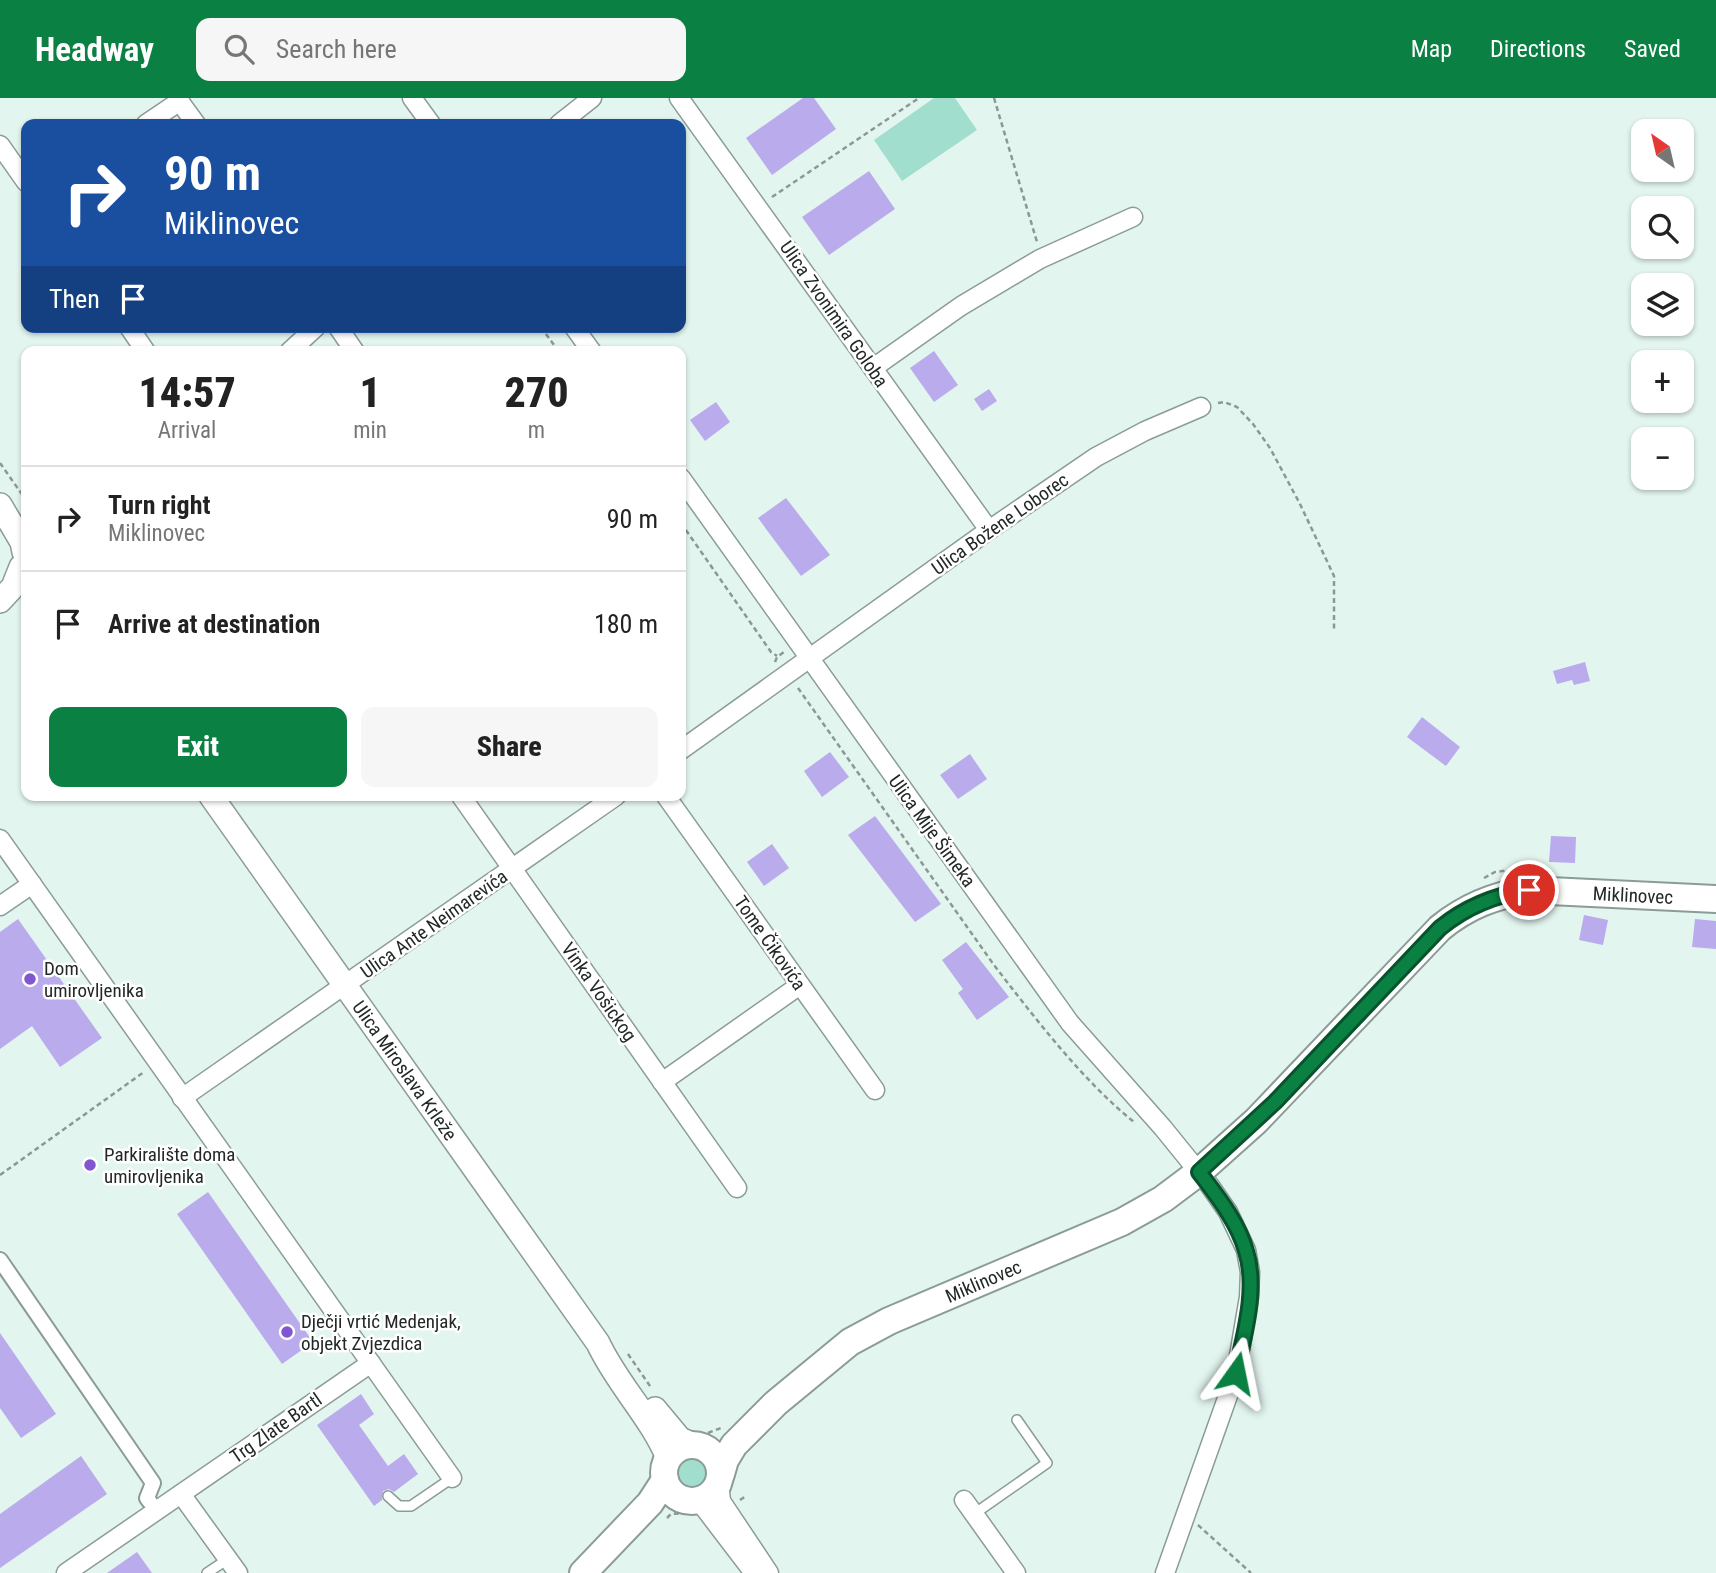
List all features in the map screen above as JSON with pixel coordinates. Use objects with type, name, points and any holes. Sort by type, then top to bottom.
[{"type":"main road","name":"Miklinovec","points":[[776,1403],[727,1436],[698,1446],[679,1448],[692,1495],[715,1490],[725,1460],[734,1446],[776,1403],[834,1354],[870,1331],[1122,1222],[1163,1199],[1199,1172],[1265,1111],[1440,928],[1457,914],[1501,894],[1529,890],[1716,899]]},
{"type":"main road","points":[[698,1446],[717,1459],[720,1478]]},
{"type":"main road","points":[[583,1573],[650,1503],[692,1495]]},
{"type":"street","points":[[412,98],[427,119]]},
{"type":"street","points":[[565,119],[592,98]]},
{"type":"street","name":"Ulica Zvonimira Goloba","points":[[679,98],[989,530]]},
{"type":"street","points":[[153,119],[178,100],[192,119]]},
{"type":"street","points":[[0,145],[21,175]]},
{"type":"street","points":[[873,368],[961,306],[1040,259],[1133,217]]},
{"type":"street","points":[[295,346],[310,333]]},
{"type":"street","name":"Ulica Božene Loborec","points":[[809,659],[1096,457],[1145,431],[1201,407]]},
{"type":"street","name":"Ulica Mije Šimeka","points":[[686,485],[1070,1023],[1199,1172]]},
{"type":"street","points":[[0,489],[21,516]]},
{"type":"street","points":[[0,505],[21,540]]},
{"type":"street","points":[[0,601],[12,587],[21,569]]},
{"type":"street","points":[[0,616],[21,599]]},
{"type":"street","points":[[686,746],[809,659]]},
{"type":"street","name":"Ulica Miroslava Krleže","points":[[215,801],[598,1343],[607,1362],[692,1495],[754,1573]]},
{"type":"street","name":"Vinka Vošickog","points":[[464,801],[737,1188]]},
{"type":"street","name":"Ulica Ante Neimarevića","points":[[182,1098],[609,801]]},
{"type":"street","name":"Tome Čikovića","points":[[670,801],[875,1090]]},
{"type":"street","points":[[0,839],[452,1478]]},
{"type":"street","points":[[0,906],[32,884]]},
{"type":"street","points":[[662,1082],[800,985]]},
{"type":"street","points":[[1165,1573],[1236,1373],[1250,1297],[1250,1272],[1246,1250],[1228,1212],[1199,1172]]},
{"type":"street","points":[[0,1260],[153,1483],[147,1498],[150,1502]]},
{"type":"street","name":"Ulica Miroslava Krleže","points":[[598,1343],[616,1357],[672,1432],[680,1439],[698,1446]]},
{"type":"street","name":"Trg Zlate Bartl","points":[[66,1573],[371,1363]]},
{"type":"street","points":[[181,1494],[233,1566]]},
{"type":"street","name":"Ulica Miroslava Krleže","points":[[692,1495],[769,1573]]},
{"type":"street","points":[[969,1507],[1016,1573]]},
{"type":"lane","points":[[969,1507],[1047,1463],[1017,1420]]},
{"type":"lane","points":[[388,1496],[405,1508],[452,1478]]},
{"type":"lane","points":[[207,1573],[233,1566]]},
{"type":"path","points":[[760,209],[769,200],[919,98]]},
{"type":"path","points":[[994,98],[1040,259]]},
{"type":"path","points":[[1201,407],[1224,402],[1237,407],[1270,447],[1334,576],[1334,629]]},
{"type":"path","points":[[0,463],[21,493]]},
{"type":"path","points":[[686,530],[994,965],[1110,1103],[1135,1123]]},
{"type":"path","points":[[1476,883],[1495,872],[1514,870]]},
{"type":"path","points":[[0,1175],[147,1070]]},
{"type":"path","points":[[660,1522],[671,1514],[683,1512],[702,1518],[708,1525],[692,1495],[746,1496]]},
{"type":"path","points":[[1185,1514],[1251,1573]]},
{"type":"green space","points":[[934,98],[955,98],[977,130],[902,181],[874,140]]},
{"type":"green space","points":[[692,1456],[703,1461],[708,1472],[703,1483],[692,1488],[681,1483],[676,1472],[681,1461]]},
{"type":"building","points":[[803,98],[814,98],[836,129],[772,175],[746,138]]},
{"type":"building","points":[[869,171],[895,209],[829,255],[802,217]]},
{"type":"building","points":[[934,351],[958,385],[934,402],[910,368]]},
{"type":"building","points":[[989,389],[997,401],[982,411],[974,399]]},
{"type":"building","points":[[716,402],[730,422],[705,441],[690,420]]},
{"type":"building","points":[[786,498],[830,555],[801,576],[758,518]]},
{"type":"building","points":[[1585,662],[1590,681],[1574,685],[1572,680],[1557,684],[1553,671]]},
{"type":"building","points":[[1422,717],[1460,747],[1446,766],[1407,737]]},
{"type":"building","points":[[830,752],[849,777],[822,797],[804,771]]},
{"type":"building","points":[[970,754],[987,779],[958,799],[940,775]]},
{"type":"building","points":[[875,816],[941,904],[915,922],[848,835]]},
{"type":"building","points":[[1551,836],[1576,837],[1575,863],[1549,862]]},
{"type":"building","points":[[772,844],[789,868],[764,886],[747,862]]},
{"type":"building","points":[[1584,915],[1608,920],[1603,945],[1579,940]]},
{"type":"building","name":"Dom umirovljenika","points":[[18,919],[102,1038],[60,1067],[32,1026],[0,1049],[0,932]]},
{"type":"building","points":[[1695,919],[1716,921],[1716,949],[1692,947]]},
{"type":"building","points":[[966,942],[1009,997],[977,1020],[958,993],[963,989],[942,960]]},
{"type":"building","points":[[208,1192],[313,1342],[282,1364],[177,1214]]},
{"type":"building","points":[[0,1333],[56,1414],[21,1438],[0,1408]]},
{"type":"building","points":[[361,1394],[374,1414],[359,1425],[388,1466],[404,1454],[418,1474],[394,1492],[389,1489],[383,1491],[382,1500],[374,1506],[317,1425]]},
{"type":"building","points":[[81,1456],[107,1494],[0,1568],[0,1514]]},
{"type":"building","points":[[137,1552],[152,1573],[107,1573]]},
{"type":"place","name":"Dom umirovljenika","points":[[30,979]]},
{"type":"place","name":"Parkiralište doma umirovljenika","points":[[90,1165]]},
{"type":"place","name":"Dječji vrtić Medenjak, objekt Zvjezdica","points":[[287,1332]]},
{"type":"route","points":[[1236,1373],[1250,1297],[1250,1272],[1246,1250],[1228,1212],[1199,1172],[1275,1102],[1440,928],[1457,914],[1475,905],[1501,894],[1529,890]]}]
